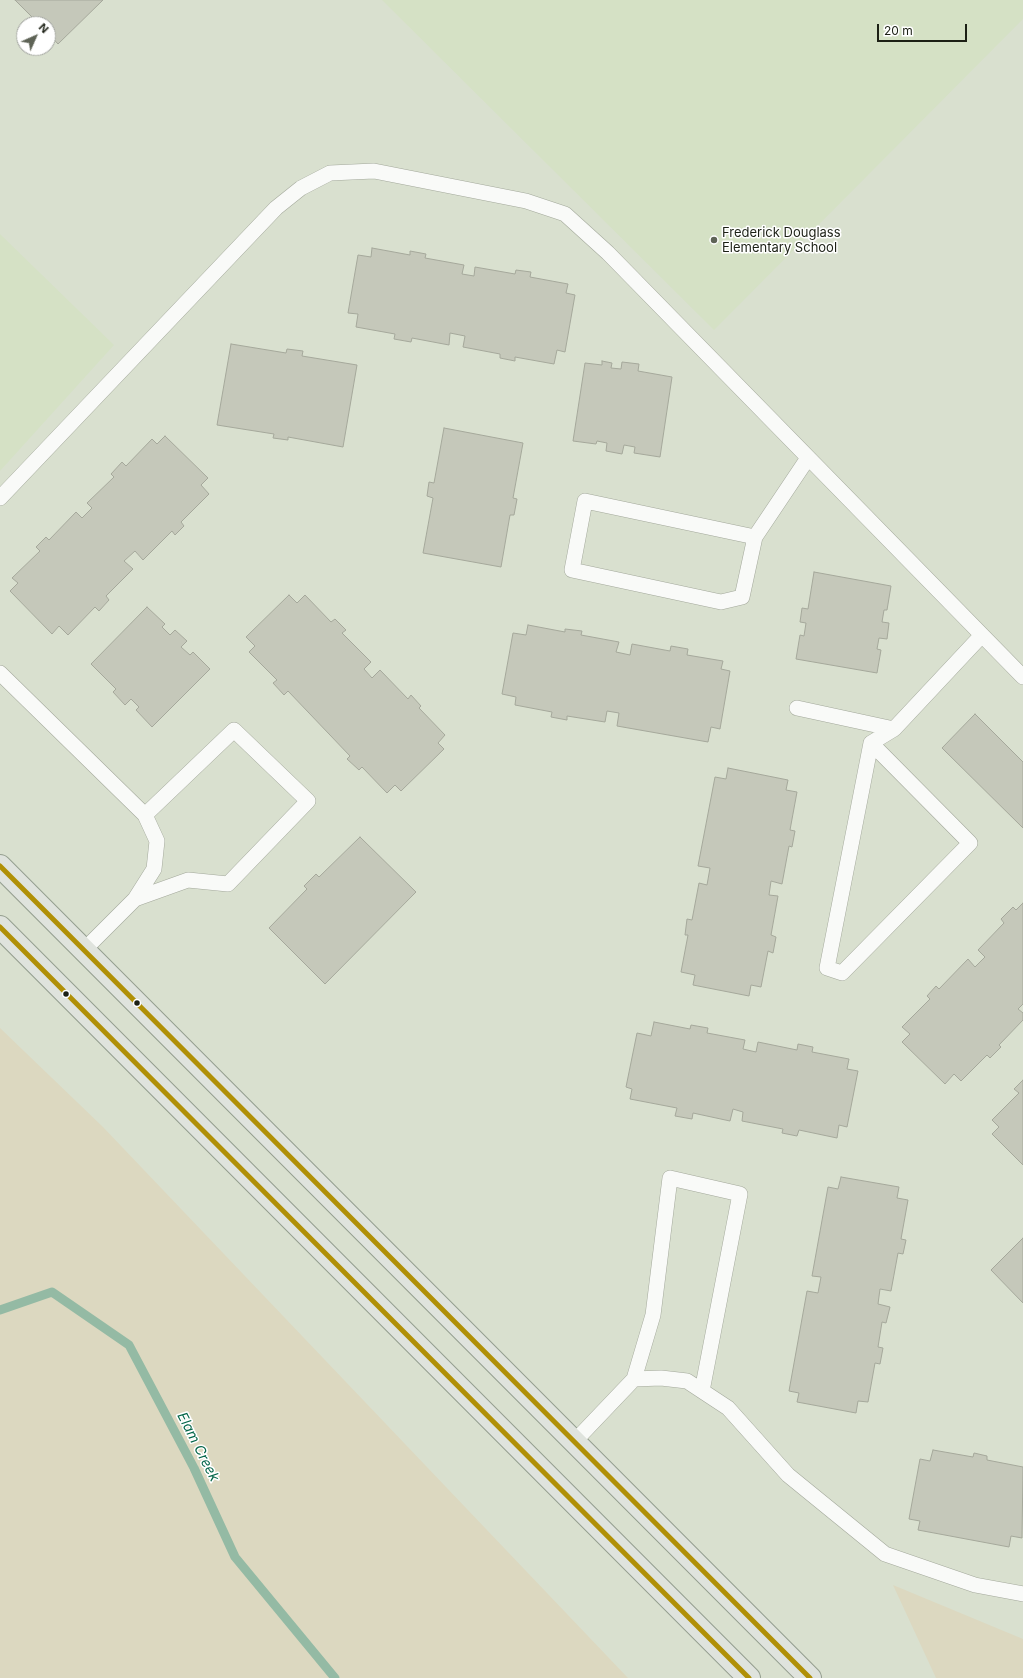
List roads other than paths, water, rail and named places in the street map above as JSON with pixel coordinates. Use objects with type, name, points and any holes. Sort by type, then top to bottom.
[{"type":"main road","points":[[0,866],[810,1678]]},
{"type":"main road","points":[[0,927],[749,1678]]},
{"type":"lane","points":[[0,498],[276,208],[300,188],[330,173],[374,171],[526,200],[565,214],[608,253],[1023,677]]},
{"type":"lane","points":[[755,538],[585,501],[572,570],[721,602],[742,597],[755,538],[808,458]]},
{"type":"lane","points":[[871,743],[970,843],[842,973],[827,968],[871,743],[894,729],[982,635]]},
{"type":"lane","points":[[0,673],[145,815],[157,841],[154,869],[135,899],[84,950]]},
{"type":"lane","points":[[797,708],[894,729]]},
{"type":"lane","points":[[135,899],[188,880],[228,884],[308,801],[234,730],[145,815]]},
{"type":"lane","points":[[574,1442],[634,1379],[653,1315],[670,1178],[740,1194],[702,1391]]},
{"type":"lane","points":[[634,1379],[661,1378],[687,1381],[728,1408],[788,1474],[885,1554],[975,1585],[1023,1594]]},
{"type":"waterway","name":"Elam Creek","points":[[0,1310],[52,1292],[129,1345],[194,1468],[235,1557],[335,1678]]},
{"type":"place","name":"Frederick Douglass Elementary School","points":[[714,240]]}]
